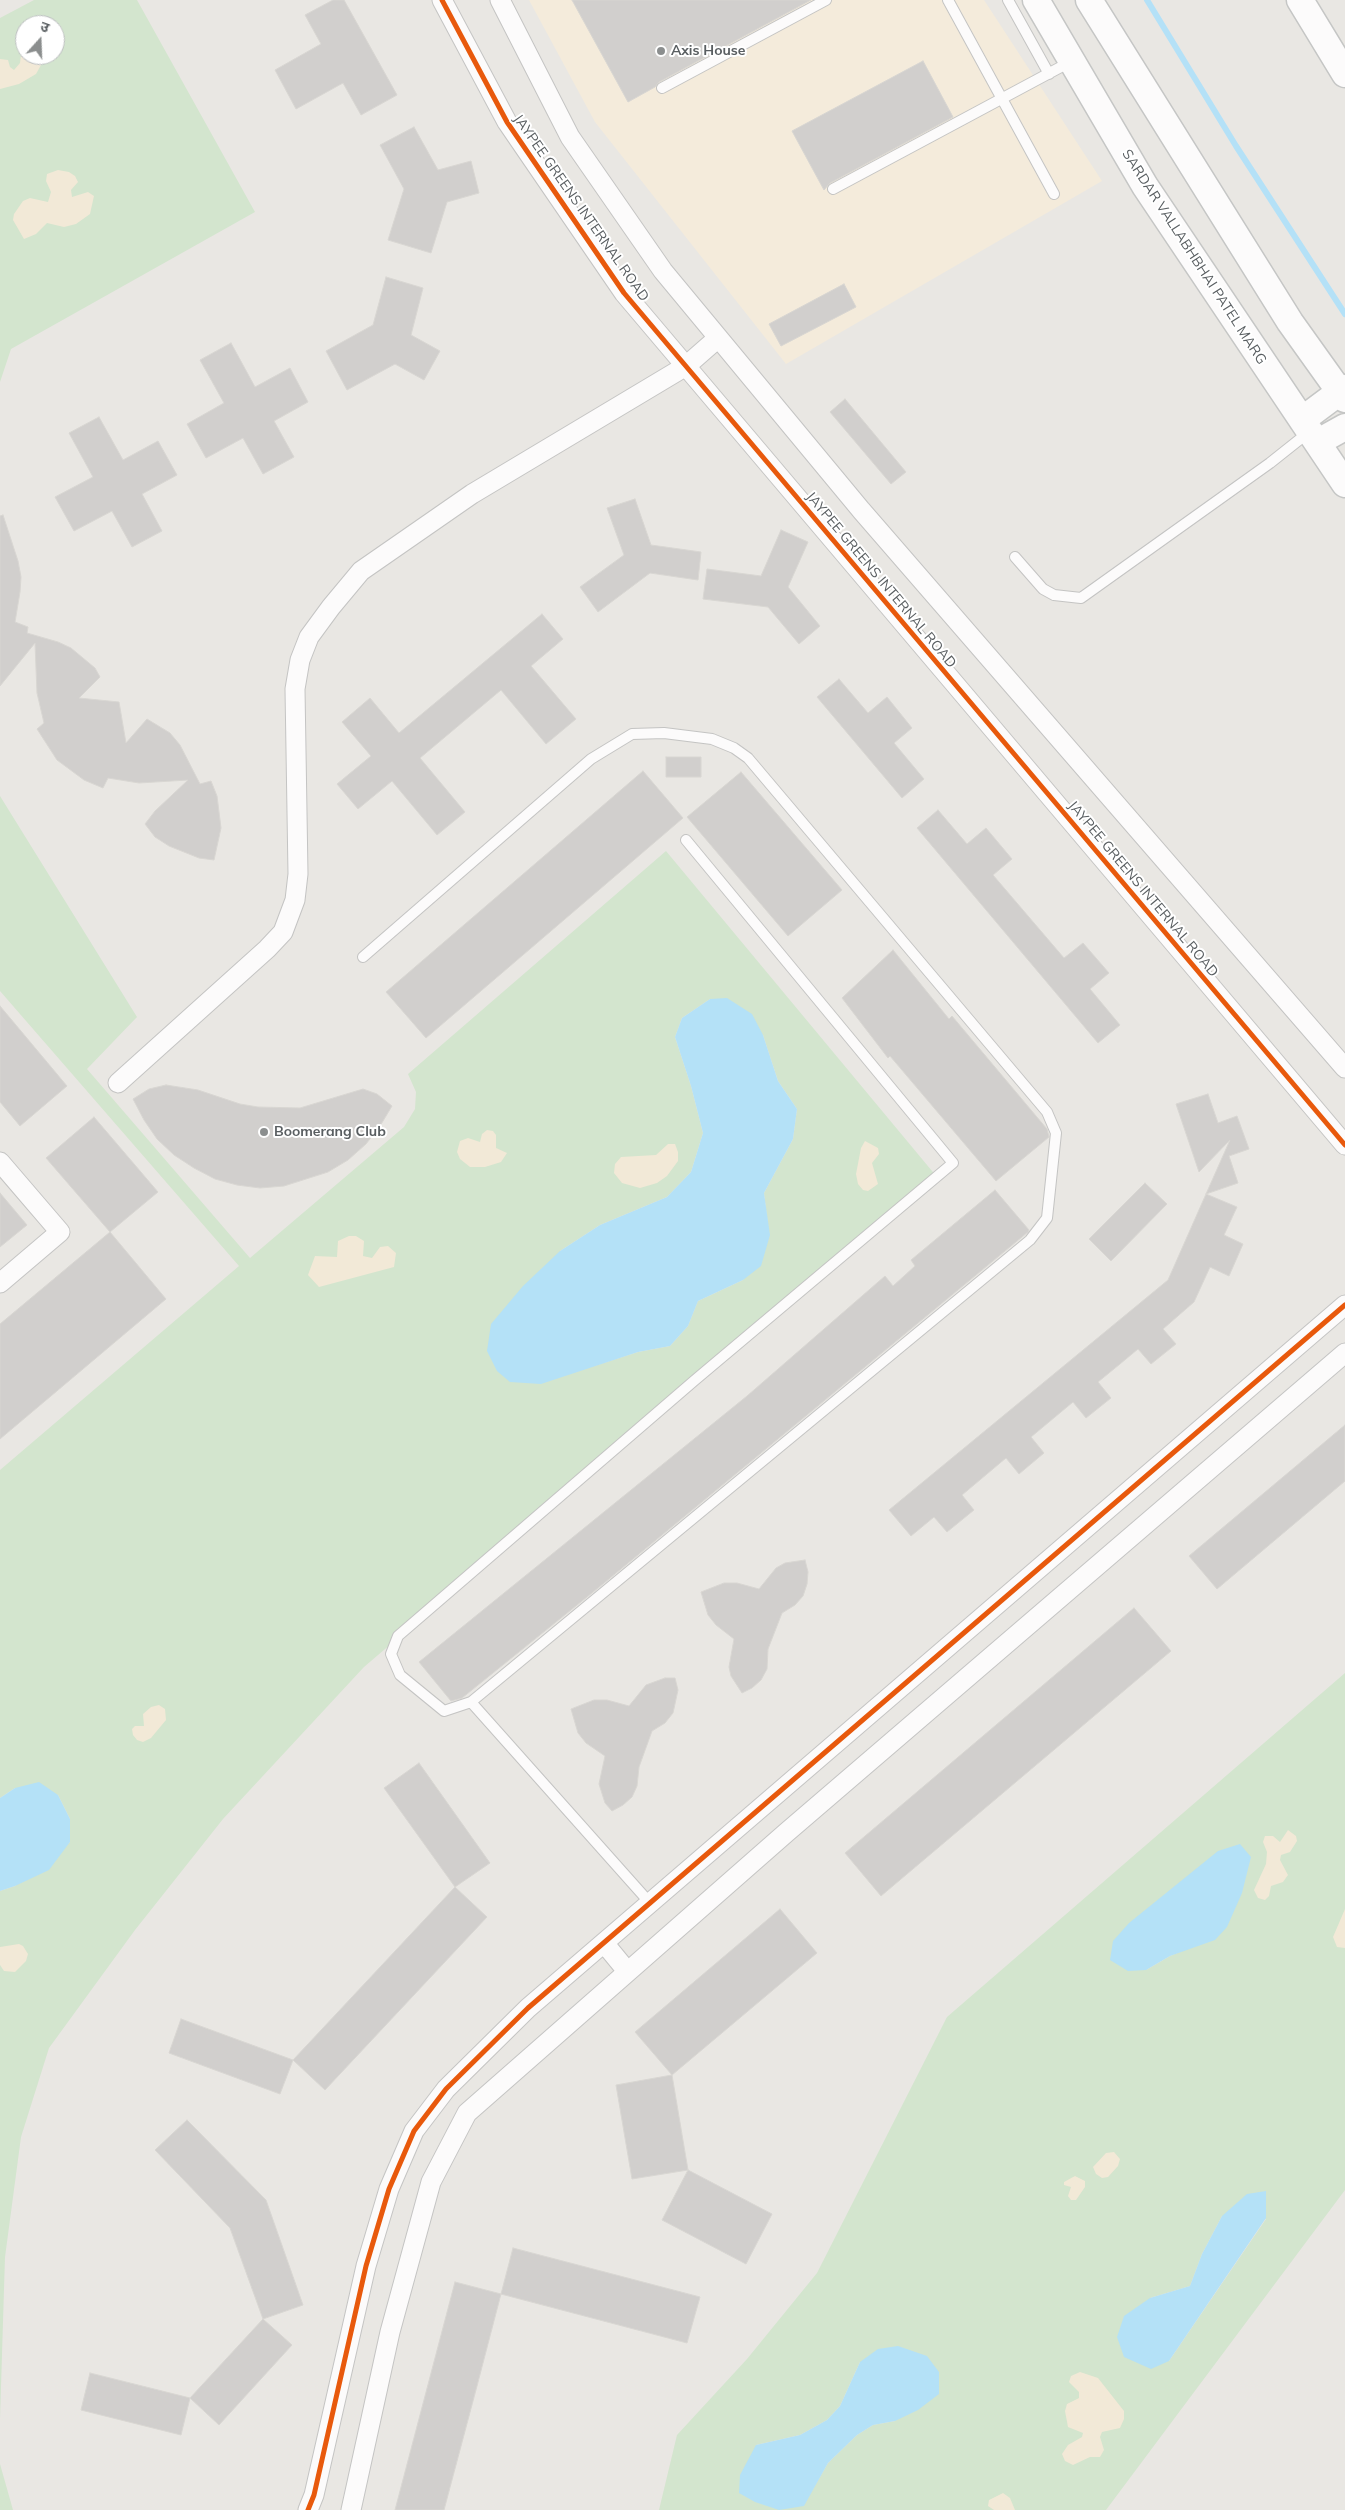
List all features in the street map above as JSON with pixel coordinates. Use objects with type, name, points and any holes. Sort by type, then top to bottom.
[{"type":"street","name":"JAYPEE GREENS INTERNAL ROAD","points":[[442,0],[507,122],[624,293],[1345,1145]]},
{"type":"street","points":[[500,0],[570,137],[663,271],[861,510],[1345,1068]]},
{"type":"street","name":"SARDAR VALLABHBHAI PATEL MARG","points":[[1036,0],[1145,186],[1345,484]]},
{"type":"street","points":[[1089,0],[1285,314],[1343,393],[1310,431]]},
{"type":"street","points":[[1300,0],[1345,74]]},
{"type":"street","points":[[118,1083],[267,949],[282,932],[295,900],[298,874],[295,689],[300,660],[309,637],[331,607],[361,572],[472,494],[686,366],[718,338]]},
{"type":"street","points":[[1310,431],[1345,427]]},
{"type":"street","points":[[0,1162],[60,1232],[0,1284]]},
{"type":"street","points":[[308,2510],[314,2495],[366,2266],[390,2189],[414,2132],[446,2089],[528,2008],[1345,1305]]},
{"type":"street","points":[[351,2510],[390,2332],[431,2182],[467,2113],[627,1971],[1345,1353]]},
{"type":"street","points":[[604,1943],[627,1971]]},
{"type":"lane","points":[[662,88],[826,0]]},
{"type":"lane","points":[[948,0],[1054,194]]},
{"type":"lane","points":[[1008,0],[1049,74]]},
{"type":"lane","points":[[833,188],[1002,100],[1072,61]]},
{"type":"lane","points":[[1015,557],[1043,588],[1054,595],[1081,598],[1270,463],[1310,431]]},
{"type":"lane","points":[[363,957],[591,759],[632,734],[664,733],[712,739],[734,748],[748,758],[1047,1112],[1056,1134],[1047,1218],[1030,1240],[471,1702],[444,1711],[400,1675],[391,1654],[398,1636],[694,1380],[953,1163],[686,840]]},
{"type":"lane","points":[[471,1702],[650,1903]]},
{"type":"shaded area","points":[[529,0],[984,0],[1102,181],[786,364],[595,122]]},
{"type":"green space","points":[[34,0],[137,0],[255,212],[11,349],[0,382],[0,18]]},
{"type":"green space","points":[[0,796],[137,1017],[87,1069],[250,1258],[404,1127],[415,1109],[416,1092],[408,1074],[666,851],[937,1177],[364,1667],[223,1819],[135,1930],[49,2048],[21,2137],[5,2257],[0,2419],[0,1891],[15,1886],[70,1842],[70,1819],[58,1795],[15,1788],[0,1798],[0,1470],[239,1266],[0,991]],"holes":[[[710,999],[763,1035],[778,1081],[797,1109],[793,1139],[764,1193],[769,1235],[743,1280],[698,1301],[688,1326],[670,1346],[638,1352],[594,1366],[560,1251],[600,1225],[667,1197],[691,1172],[703,1133],[691,1086],[675,1037],[682,1018]]]},
{"type":"green space","points":[[1345,1673],[1345,2190],[1106,2510],[659,2510],[677,2435],[747,2359],[817,2273],[947,2017]],"holes":[[[1242,1893],[1189,1948],[1170,1956],[1146,1970]],[[1222,2216],[1266,2219],[1169,2361],[1150,2298],[1190,2286],[1202,2254]],[[860,2362],[895,2421],[873,2425],[857,2435],[828,2463],[803,2506],[756,2445],[800,2435],[827,2420],[840,2406]]]},
{"type":"green space","points":[[0,2464],[13,2510],[0,2510]]},
{"type":"sand","points":[[0,59],[8,60],[10,67],[14,70],[18,65],[41,65],[36,74],[19,84],[0,89]]},
{"type":"sand","points":[[58,170],[69,172],[75,176],[78,182],[71,190],[72,197],[88,192],[94,196],[90,214],[76,224],[64,227],[47,223],[36,234],[24,239],[13,220],[14,214],[23,201],[30,198],[48,202],[51,192],[46,181],[47,174]]},
{"type":"sand","points":[[487,1130],[493,1131],[496,1135],[496,1148],[507,1153],[501,1162],[485,1167],[470,1167],[460,1159],[457,1152],[460,1141],[468,1138],[480,1142],[482,1134]]},
{"type":"sand","points":[[865,1141],[878,1148],[879,1154],[872,1163],[878,1184],[868,1191],[863,1190],[858,1184],[856,1174],[861,1148]]},
{"type":"sand","points":[[668,1144],[675,1144],[678,1152],[678,1161],[667,1176],[657,1183],[640,1188],[622,1183],[614,1173],[615,1164],[621,1157],[656,1155]]},
{"type":"sand","points":[[349,1236],[356,1236],[364,1241],[363,1256],[372,1258],[380,1247],[388,1246],[396,1253],[394,1267],[319,1287],[308,1275],[315,1256],[337,1257],[338,1241]]},
{"type":"sand","points":[[159,1705],[165,1709],[166,1720],[151,1738],[143,1742],[137,1740],[133,1735],[132,1729],[135,1726],[144,1726],[143,1714],[151,1707]]},
{"type":"sand","points":[[1288,1830],[1296,1836],[1297,1841],[1290,1852],[1281,1855],[1280,1860],[1288,1875],[1283,1882],[1271,1886],[1269,1896],[1265,1900],[1258,1898],[1254,1890],[1266,1864],[1267,1852],[1263,1842],[1265,1836],[1273,1836],[1280,1842]]},
{"type":"sand","points":[[1345,1909],[1345,1948],[1337,1947],[1333,1937]]},
{"type":"sand","points":[[19,1944],[23,1946],[28,1954],[26,1961],[15,1972],[4,1971],[0,1965],[0,1947]]},
{"type":"sand","points":[[1114,2152],[1120,2159],[1118,2166],[1108,2177],[1102,2178],[1096,2174],[1093,2167],[1106,2153]]},
{"type":"sand","points":[[1075,2176],[1085,2181],[1085,2187],[1076,2200],[1071,2200],[1068,2196],[1071,2187],[1064,2185],[1064,2182]]},
{"type":"sand","points":[[1080,2372],[1098,2378],[1124,2411],[1124,2419],[1120,2428],[1102,2432],[1100,2437],[1104,2450],[1100,2457],[1090,2457],[1073,2465],[1065,2461],[1062,2454],[1068,2445],[1082,2437],[1083,2433],[1068,2427],[1065,2411],[1067,2404],[1079,2398],[1079,2392],[1069,2382],[1071,2376]]},
{"type":"sand","points":[[1003,2493],[1010,2498],[1015,2510],[994,2510],[988,2506],[989,2500]]},
{"type":"water","points":[[727,998],[752,1014],[763,1035],[778,1081],[797,1109],[793,1139],[764,1193],[770,1235],[761,1266],[743,1280],[698,1301],[688,1326],[670,1346],[638,1352],[541,1384],[510,1382],[497,1371],[487,1351],[491,1324],[523,1286],[560,1251],[600,1225],[667,1197],[691,1172],[703,1133],[691,1086],[675,1037],[682,1018],[710,999]]},
{"type":"water","points":[[39,1782],[58,1795],[70,1819],[70,1842],[49,1870],[0,1891],[0,1798],[15,1788]]},
{"type":"water","points":[[1240,1844],[1251,1857],[1242,1893],[1227,1927],[1215,1940],[1170,1956],[1146,1970],[1128,1971],[1110,1960],[1113,1941],[1129,1923],[1218,1851]]},
{"type":"water","points":[[1266,2191],[1266,2218],[1169,2361],[1151,2369],[1124,2357],[1117,2337],[1124,2316],[1150,2298],[1190,2286],[1202,2254],[1222,2216],[1247,2194]]},
{"type":"water","points":[[898,2346],[927,2356],[939,2372],[939,2394],[918,2410],[895,2421],[873,2425],[857,2435],[828,2463],[804,2506],[779,2510],[755,2502],[739,2493],[740,2475],[756,2445],[800,2435],[827,2420],[840,2406],[860,2362],[878,2349]]},
{"type":"building","points":[[333,0],[344,0],[397,95],[361,115],[343,83],[296,109],[275,70],[321,44],[305,15]]},
{"type":"building","name":"Axis House","points":[[572,0],[811,0],[659,82],[655,87],[628,102]]},
{"type":"building","points":[[923,61],[953,117],[830,183],[824,190],[792,131]]},
{"type":"building","points":[[414,127],[438,170],[471,161],[479,193],[447,202],[431,253],[388,240],[404,189],[380,145]]},
{"type":"building","points":[[386,277],[423,288],[411,335],[440,351],[424,380],[395,364],[347,390],[326,351],[373,325]]},
{"type":"building","points":[[844,284],[856,307],[781,346],[769,324]]},
{"type":"building","points":[[231,343],[255,387],[290,368],[308,402],[274,421],[294,457],[263,474],[243,438],[206,458],[187,424],[224,403],[200,360]]},
{"type":"building","points":[[845,399],[906,472],[891,484],[830,412]]},
{"type":"building","points":[[99,417],[123,460],[158,441],[177,475],[142,494],[162,531],[132,547],[112,511],[74,531],[55,497],[93,477],[69,433]]},
{"type":"building","points":[[635,499],[651,545],[701,552],[698,580],[650,573],[598,612],[580,587],[624,555],[607,508]]},
{"type":"building","points":[[3,515],[18,561],[21,577],[15,622],[28,627],[27,633],[71,648],[95,668],[100,677],[79,698],[119,702],[126,743],[147,719],[170,733],[180,745],[200,784],[211,781],[217,796],[221,828],[214,860],[199,858],[169,846],[155,837],[145,824],[155,811],[188,780],[139,783],[108,778],[103,788],[84,780],[57,760],[37,729],[44,723],[37,693],[35,643],[0,686],[0,516]]},
{"type":"building","points":[[781,530],[808,542],[788,587],[820,626],[799,644],[768,607],[703,599],[707,569],[761,576]]},
{"type":"building","points":[[542,614],[563,639],[531,666],[576,719],[546,744],[501,690],[420,758],[465,812],[437,835],[392,781],[358,809],[337,784],[371,756],[342,722],[370,698],[399,733]]},
{"type":"building","points":[[839,679],[868,713],[887,697],[912,728],[894,743],[924,779],[902,798],[817,697]]},
{"type":"building","points":[[666,757],[701,757],[701,777],[666,777]]},
{"type":"building","points":[[643,771],[683,818],[426,1038],[386,992]]},
{"type":"building","points":[[741,772],[842,890],[788,936],[687,817]]},
{"type":"building","points":[[938,810],[967,844],[986,828],[1012,859],[993,875],[1064,958],[1083,943],[1109,973],[1090,989],[1120,1025],[1098,1043],[917,828]]},
{"type":"building","points":[[893,950],[949,1019],[952,1016],[1047,1129],[1049,1137],[996,1181],[890,1056],[888,1058],[842,998]]},
{"type":"building","points":[[0,1006],[67,1086],[20,1126],[0,1102]]},
{"type":"building","name":"Boomerang Club","points":[[166,1085],[198,1090],[240,1104],[258,1107],[300,1108],[363,1089],[377,1094],[392,1106],[366,1144],[348,1160],[328,1172],[284,1186],[260,1188],[237,1185],[215,1179],[174,1155],[157,1139],[133,1099],[149,1089]]},
{"type":"building","points":[[1208,1094],[1218,1123],[1237,1116],[1249,1149],[1229,1156],[1238,1183],[1206,1194],[1230,1140],[1199,1172],[1176,1104]]},
{"type":"building","points":[[94,1117],[158,1192],[110,1232],[46,1158]]},
{"type":"building","points":[[1145,1183],[1167,1204],[1111,1261],[1089,1239]]},
{"type":"building","points":[[995,1190],[1029,1230],[1028,1232],[592,1593],[462,1698],[451,1701],[419,1662],[747,1396],[885,1276],[893,1286],[915,1266],[911,1260]]},
{"type":"building","points":[[0,1193],[27,1225],[0,1247]]},
{"type":"building","points":[[1206,1194],[1237,1207],[1224,1235],[1243,1244],[1229,1276],[1210,1267],[1194,1302],[1163,1329],[1176,1344],[1151,1364],[1138,1349],[1098,1382],[1111,1398],[1086,1418],[1073,1402],[1031,1437],[1044,1453],[1019,1474],[1006,1458],[962,1495],[974,1510],[947,1532],[934,1517],[911,1536],[889,1510],[1168,1280]]},
{"type":"building","points":[[110,1232],[166,1299],[0,1439],[0,1324]]},
{"type":"building","points":[[1345,1425],[1345,1481],[1217,1589],[1189,1556]]},
{"type":"building","points":[[805,1560],[808,1572],[803,1596],[795,1605],[782,1613],[768,1649],[767,1669],[761,1680],[752,1688],[742,1693],[731,1676],[729,1667],[734,1639],[716,1625],[708,1615],[701,1592],[724,1583],[737,1583],[759,1589],[776,1568],[785,1563]]},
{"type":"building","points":[[1134,1608],[1171,1651],[881,1896],[845,1853]]},
{"type":"building","points":[[665,1678],[675,1678],[678,1690],[673,1713],[665,1723],[652,1731],[639,1767],[637,1786],[632,1797],[612,1811],[605,1803],[599,1784],[605,1756],[586,1743],[578,1733],[571,1709],[594,1700],[607,1700],[629,1706],[646,1685]]},
{"type":"building","points":[[419,1763],[490,1863],[455,1887],[384,1788]]},
{"type":"building","points":[[455,1887],[487,1917],[325,2090],[293,2060]]},
{"type":"building","points":[[780,1909],[817,1953],[672,2075],[635,2032]]},
{"type":"building","points":[[181,2019],[293,2060],[280,2094],[169,2053]]},
{"type":"building","points":[[672,2075],[688,2170],[632,2179],[616,2085]]},
{"type":"building","points":[[187,2120],[266,2200],[303,2305],[263,2319],[230,2228],[155,2150]]},
{"type":"building","points":[[688,2170],[772,2214],[746,2264],[662,2220]]},
{"type":"building","points":[[513,2248],[700,2297],[687,2343],[501,2294]]},
{"type":"building","points":[[455,2282],[501,2294],[477,2386],[444,2510],[395,2510]]},
{"type":"building","points":[[263,2319],[292,2345],[219,2425],[190,2398]]},
{"type":"building","points":[[90,2373],[190,2398],[181,2435],[81,2410]]},
{"type":"waterway","points":[[1147,0],[1236,146],[1345,314]]},
{"type":"cycle path","points":[[442,0],[507,122],[624,293],[1345,1145]]},
{"type":"cycle path","points":[[308,2510],[314,2495],[366,2266],[389,2189],[414,2131],[446,2089],[528,2008],[1345,1305]]},
{"type":"place","name":"Axis House","points":[[661,51]]},
{"type":"place","name":"Boomerang Club","points":[[264,1132]]}]
